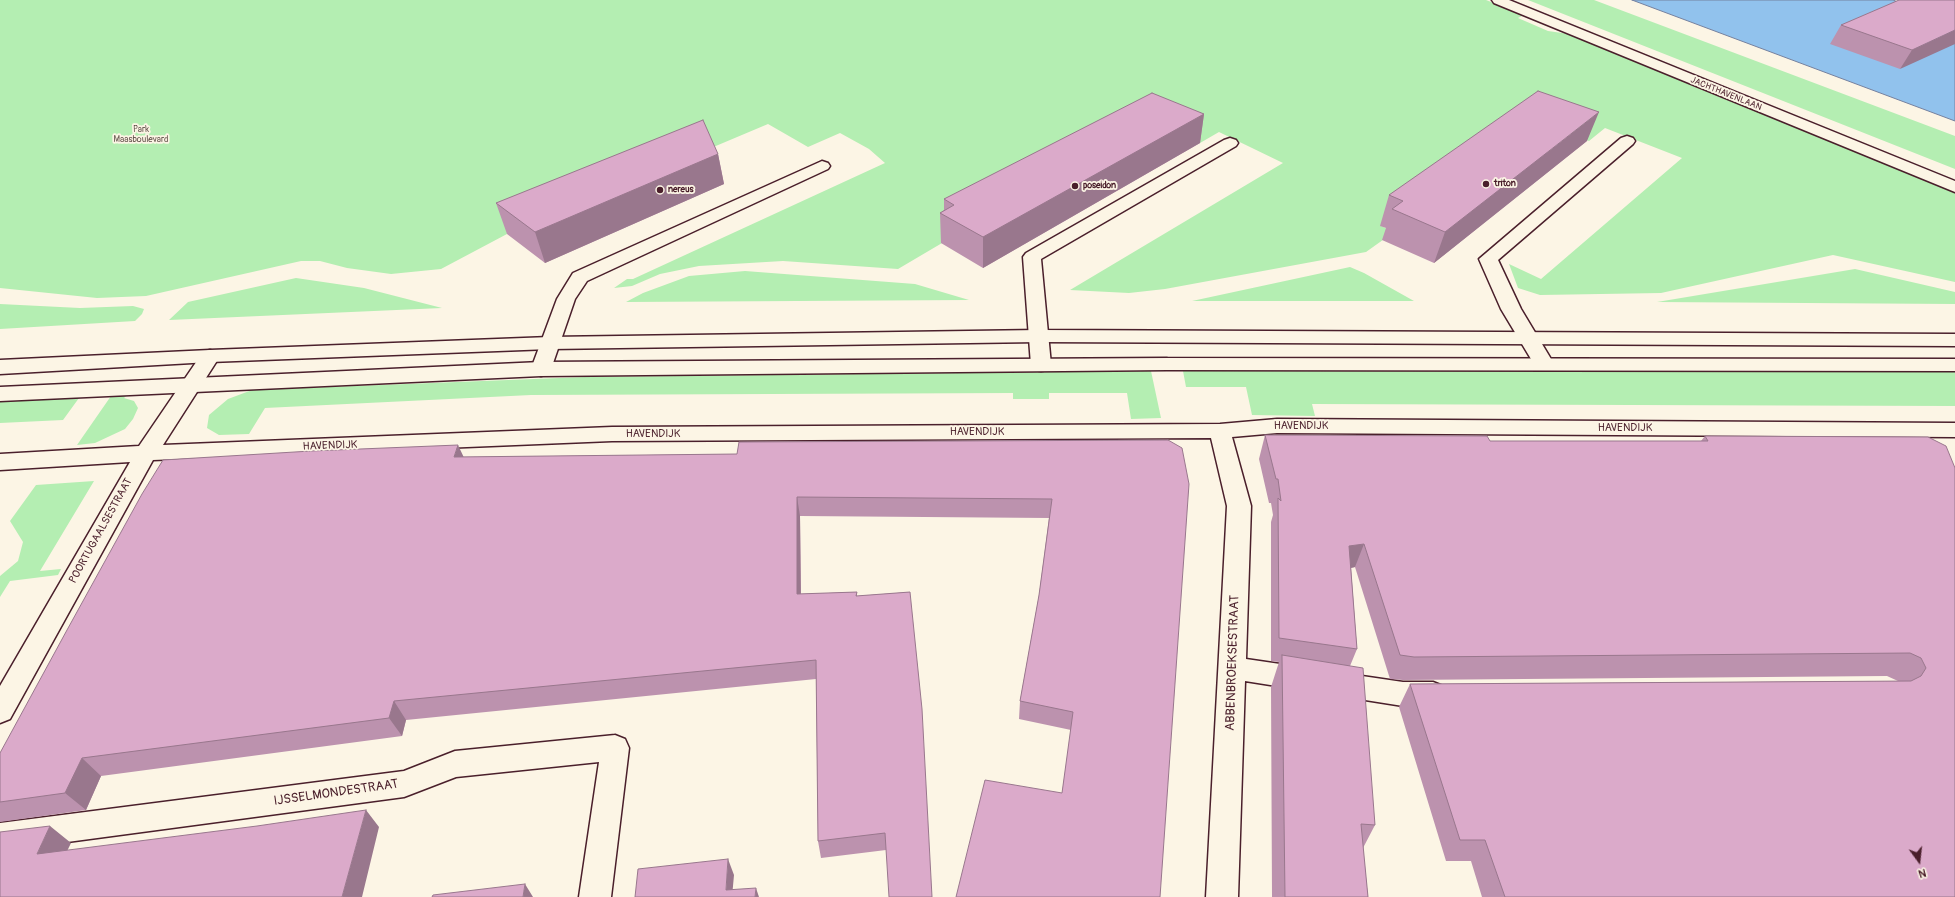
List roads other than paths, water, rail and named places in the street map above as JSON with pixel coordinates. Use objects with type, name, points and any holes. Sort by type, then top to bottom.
[{"type":"street","name":"JACHTHAVENLAAN","points":[[1498,0],[1955,187]]},
{"type":"street","points":[[1544,364],[1511,309],[1488,259],[1627,141]]},
{"type":"street","points":[[1041,365],[1032,257],[1230,143]]},
{"type":"street","points":[[541,369],[566,299],[580,277],[822,166]]},
{"type":"street","points":[[0,367],[210,356],[550,343],[1039,336],[1955,340]]},
{"type":"street","name":"POORTUGAALSESTRAAT","points":[[0,712],[146,453],[210,356]]},
{"type":"street","points":[[0,394],[541,369],[1041,365],[1955,365]]},
{"type":"street","name":"HAVENDIJK","points":[[0,462],[146,453],[612,434],[1220,431],[1277,426],[1955,430]]},
{"type":"street","name":"ABBENBROEKSESTRAAT","points":[[1220,431],[1239,506],[1222,897]]},
{"type":"street","points":[[1233,668],[1403,694],[1459,694]]},
{"type":"street","name":"IJSSELMONDESTRAAT","points":[[0,837],[404,784],[455,764],[615,748],[595,897]]},
{"type":"water","points":[[1632,0],[1893,0],[1955,25],[1955,121]]},
{"type":"place","name":"triton","points":[[1486,184]]},
{"type":"place","name":"poseidon","points":[[1075,186]]},
{"type":"place","name":"nereus","points":[[660,190]]},
{"type":"park label","name":"Park Maasboulevard","points":[[141,136]]}]
